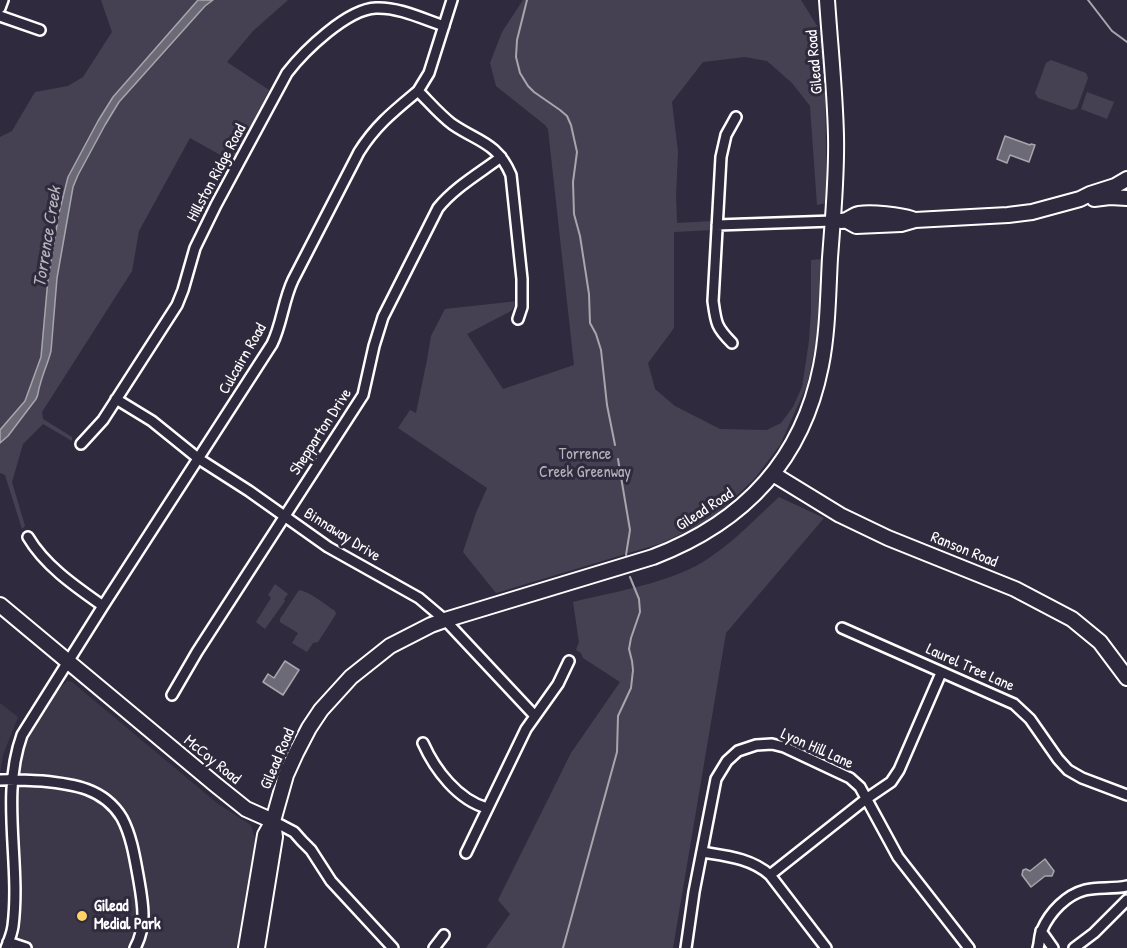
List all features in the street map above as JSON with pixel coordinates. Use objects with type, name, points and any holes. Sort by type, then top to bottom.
[{"type":"main road","name":"Gilead Road","points":[[246,948],[265,835],[273,821],[286,775],[309,728],[326,704],[351,677],[390,646],[431,625],[674,549],[712,528],[747,502],[773,474],[788,451],[808,413],[822,365],[840,221],[835,97],[827,0]]},
{"type":"main road","points":[[840,221],[856,226],[1019,214],[1080,199],[1127,179]]},
{"type":"main road","points":[[1080,199],[1127,198]]},
{"type":"main road","name":"Ranson Road","points":[[773,474],[840,515],[888,538],[1015,589],[1072,619],[1100,642],[1127,678]]},
{"type":"main road","name":"McCoy Road","points":[[0,605],[246,809],[273,821]]},
{"type":"main road","name":"Gilead Road","points":[[257,948],[275,837],[273,821]]},
{"type":"street","points":[[0,8],[3,0]]},
{"type":"street","name":"Culcairn Road","points":[[7,945],[13,928],[14,903],[9,803],[5,780],[16,747],[103,606],[272,344],[277,335],[292,280],[359,152],[376,128],[418,91],[429,73],[452,0]]},
{"type":"street","name":"Hillston Ridge Road","points":[[81,444],[103,420],[177,305],[191,258],[216,205],[282,81],[298,58],[343,22],[364,10],[376,8],[396,10],[444,26]]},
{"type":"street","points":[[0,16],[40,30]]},
{"type":"street","points":[[418,91],[451,123],[496,151],[507,165],[511,175],[522,279],[522,307],[518,319]]},
{"type":"street","points":[[732,343],[720,332],[717,324],[713,290],[723,147],[726,135],[736,117]]},
{"type":"street","name":"Shepparton Drive","points":[[172,695],[196,652],[363,395],[383,317],[438,208],[456,190],[501,157]]},
{"type":"street","points":[[717,225],[840,221]]},
{"type":"street","name":"Binnaway Drive","points":[[116,399],[152,421],[199,459],[328,547],[419,598],[445,620],[535,716]]},
{"type":"street","points":[[28,537],[40,554],[57,570],[82,592],[103,606]]},
{"type":"street","name":"Laurel Tree Lane","points":[[842,628],[1014,704],[1030,719],[1068,770],[1082,778],[1127,795]]},
{"type":"street","points":[[466,853],[526,729],[558,684],[569,661]]},
{"type":"street","points":[[770,875],[891,782],[899,770],[941,673]]},
{"type":"street","points":[[423,743],[431,759],[452,785],[468,800],[487,808]]},
{"type":"street","name":"Lyon Hill Lane","points":[[686,948],[716,779],[727,761],[738,751],[756,745],[772,744],[784,747],[850,778],[860,787],[898,857],[969,948]]},
{"type":"street","points":[[5,780],[64,783],[92,790],[113,807],[120,816],[131,842],[144,910],[141,935],[135,948]]},
{"type":"street","name":"McCoy Road","points":[[273,821],[294,832],[332,881],[393,948]]},
{"type":"street","points":[[702,852],[746,860],[760,866],[770,875],[826,948]]},
{"type":"street","points":[[1038,948],[1041,932],[1057,907],[1071,896],[1086,890],[1127,886]]},
{"type":"street","points":[[1074,948],[1094,933],[1127,900]]},
{"type":"street","points":[[1041,932],[1053,948]]},
{"type":"street","points":[[434,948],[444,935]]},
{"type":"street","points":[[7,945],[26,948]]},
{"type":"shaded area","points":[[198,0],[213,0],[205,6],[119,102],[78,175],[73,187],[57,278],[50,355],[36,399],[0,443],[0,430],[25,401],[41,357],[48,279],[59,213],[68,177],[113,97]]},
{"type":"shaded area","points":[[1005,136],[1035,145],[1029,162],[1010,155],[1007,163],[997,159]]},
{"type":"shaded area","points":[[285,661],[299,670],[283,695],[263,682],[268,674],[274,678]]},
{"type":"shaded area","points":[[67,681],[72,682],[218,804],[251,825],[255,839],[254,849],[237,948],[15,948],[20,932],[22,906],[17,794],[19,763],[30,735],[55,694]]},
{"type":"shaded area","points":[[0,703],[18,717],[3,755],[0,774]]},
{"type":"shaded area","points":[[1045,859],[1054,871],[1052,876],[1045,876],[1031,887],[1022,875],[1023,870],[1030,871]]},
{"type":"green space","points":[[101,0],[288,0],[253,31],[227,62],[269,90],[233,162],[190,138],[139,231],[132,271],[42,412],[43,419],[72,437],[72,441],[43,424],[23,444],[12,482],[25,526],[22,529],[5,475],[0,473],[0,137],[12,131],[35,92],[68,86],[83,77],[112,32]]},
{"type":"green space","name":"Torrence Creek Greenway","points":[[523,0],[801,0],[824,37],[827,203],[817,205],[810,106],[792,83],[767,61],[745,57],[703,62],[672,102],[678,152],[677,223],[713,221],[712,230],[674,232],[674,328],[648,363],[655,389],[675,406],[720,429],[767,430],[781,423],[793,407],[802,387],[809,341],[811,260],[822,259],[818,333],[807,385],[780,445],[755,478],[725,507],[705,522],[662,543],[496,593],[463,552],[487,488],[398,428],[410,410],[416,413],[431,336],[445,309],[518,301],[511,311],[467,334],[503,389],[574,365],[548,129],[496,86],[490,63],[502,32]]},
{"type":"green space","points":[[1051,60],[1086,73],[1088,78],[1077,108],[1072,110],[1038,98],[1035,93],[1046,63]]},
{"type":"green space","points":[[1087,92],[1114,102],[1107,119],[1081,109]]},
{"type":"green space","points":[[779,497],[824,518],[726,633],[673,948],[486,948],[510,914],[498,900],[571,753],[620,682],[583,658],[576,650],[579,642],[573,602],[662,580],[695,566],[728,544]]},
{"type":"green space","points":[[275,584],[288,594],[265,629],[256,622],[271,598],[268,595]]},
{"type":"green space","points":[[299,590],[308,593],[335,611],[336,614],[318,642],[313,643],[307,652],[292,643],[298,633],[280,622]]},
{"type":"waterway","points":[[527,0],[517,40],[516,57],[520,73],[528,86],[567,116],[571,125],[577,152],[573,182],[574,214],[580,236],[589,294],[590,323],[601,350],[607,405],[615,445]]},
{"type":"waterway","points":[[1088,0],[1112,31],[1127,42]]},
{"type":"waterway","points":[[618,459],[630,530],[626,555]]},
{"type":"waterway","points":[[563,948],[617,752],[618,716],[631,688],[633,670],[629,649],[640,612],[639,599],[630,577]]},
{"type":"place","name":"Gilead Medial Park","points":[[82,916]]},
{"type":"water label","name":"Torrence Creek","points":[[48,237]]}]
